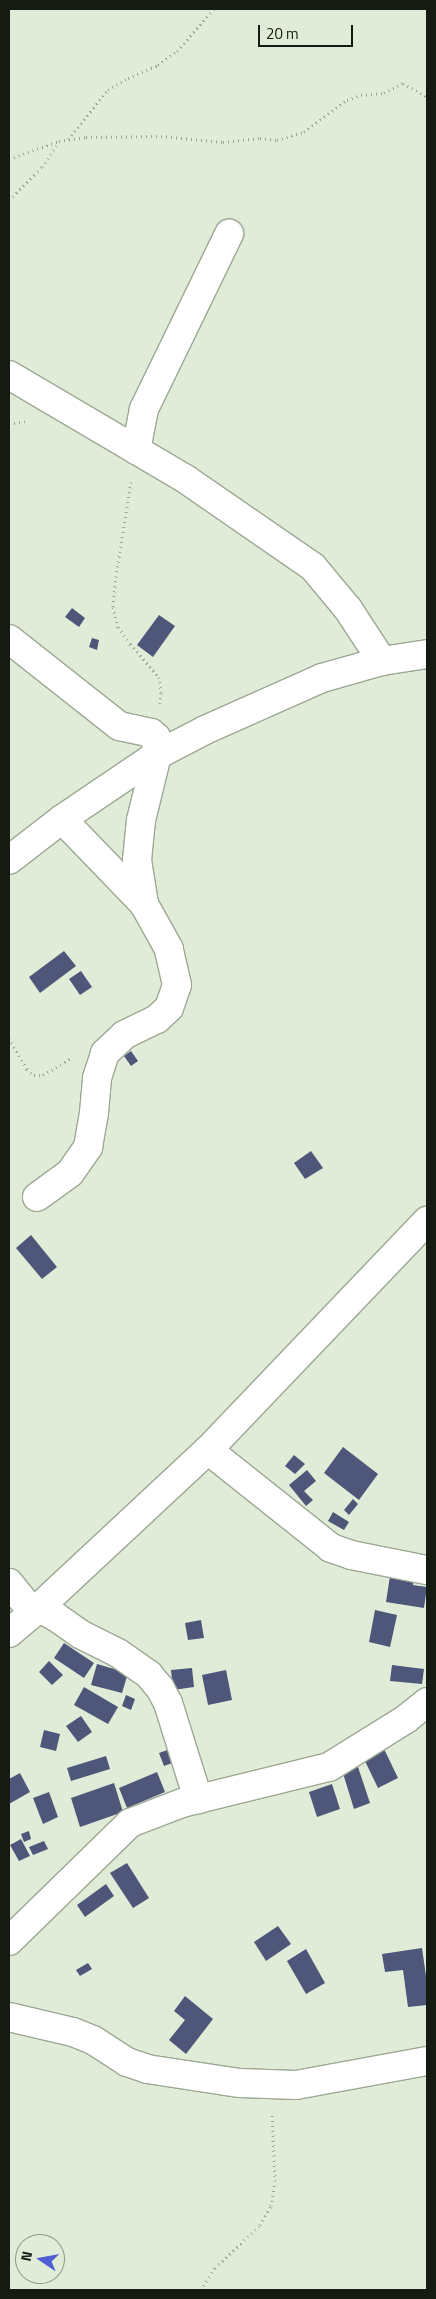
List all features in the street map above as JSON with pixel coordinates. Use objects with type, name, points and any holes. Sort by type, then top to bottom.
[{"type":"street","points":[[136,450],[144,408],[229,234]]},
{"type":"street","points":[[9,375],[186,480],[313,567],[348,609],[382,661]]},
{"type":"street","points":[[9,639],[119,726],[154,744]]},
{"type":"street","points":[[9,860],[154,744],[205,730],[322,678],[382,661],[427,654]]},
{"type":"street","points":[[144,904],[137,860],[141,820],[154,744]]},
{"type":"street","points":[[37,1198],[70,1173],[88,1147],[94,1113],[97,1078],[105,1053],[124,1035],[157,1018],[169,1008],[176,985],[168,949],[144,904],[62,819]]},
{"type":"street","points":[[9,1633],[36,1611],[208,1450],[427,1221]]},
{"type":"street","points":[[208,1450],[331,1548],[351,1555],[427,1570]]},
{"type":"street","points":[[9,1584],[36,1611],[56,1617],[80,1634],[118,1653],[149,1675],[160,1688],[168,1703],[198,1799]]},
{"type":"street","points":[[9,1941],[130,1823],[198,1799],[329,1767],[406,1719],[427,1702]]},
{"type":"street","points":[[9,2017],[73,2032],[93,2040],[127,2062],[147,2070],[240,2083],[296,2085],[427,2061]]},
{"type":"path","points":[[67,140],[108,90],[128,78],[158,65],[177,51],[214,9]]},
{"type":"path","points":[[9,159],[59,141],[120,135],[162,136],[223,142],[260,138],[277,140],[304,132],[347,100],[361,95],[384,93],[403,83],[427,97]]},
{"type":"path","points":[[9,200],[42,168],[59,141]]},
{"type":"path","points":[[136,450],[116,576],[113,607],[118,627],[130,644],[159,677],[161,693],[154,744]]},
{"type":"path","points":[[9,1038],[27,1069],[34,1075],[43,1075],[66,1060],[85,1052],[105,1053]]},
{"type":"path","points":[[201,2290],[215,2268],[260,2225],[271,2206],[275,2181],[269,2084]]},
{"type":"building","points":[[72,608],[85,618],[79,627],[65,617]]},
{"type":"building","points":[[159,615],[175,626],[153,657],[137,645]]},
{"type":"building","points":[[92,638],[99,640],[97,650],[89,647]]},
{"type":"building","points":[[64,951],[76,966],[40,993],[29,977]]},
{"type":"building","points":[[81,971],[92,987],[80,995],[69,979]]},
{"type":"building","points":[[131,1051],[138,1061],[131,1066],[124,1056]]},
{"type":"building","points":[[311,1151],[323,1168],[305,1179],[294,1163]]},
{"type":"building","points":[[31,1235],[57,1267],[42,1279],[16,1248]]},
{"type":"building","points":[[343,1447],[378,1474],[359,1500],[324,1473]]},
{"type":"building","points":[[294,1455],[305,1464],[295,1474],[285,1466]]},
{"type":"building","points":[[307,1470],[316,1481],[304,1491],[313,1500],[306,1506],[289,1485]]},
{"type":"building","points":[[353,1499],[358,1504],[349,1515],[344,1510]]},
{"type":"building","points":[[333,1512],[349,1522],[344,1530],[328,1521]]},
{"type":"building","points":[[390,1576],[414,1579],[413,1585],[427,1587],[424,1608],[386,1602]]},
{"type":"building","points":[[375,1610],[397,1615],[390,1647],[369,1642]]},
{"type":"building","points":[[201,1620],[204,1638],[188,1640],[185,1623]]},
{"type":"building","points":[[64,1643],[94,1663],[84,1678],[54,1658]]},
{"type":"building","points":[[49,1661],[63,1675],[52,1685],[39,1672]]},
{"type":"building","points":[[97,1664],[128,1673],[122,1693],[91,1685]]},
{"type":"building","points":[[392,1665],[424,1669],[422,1684],[390,1681]]},
{"type":"building","points":[[192,1668],[194,1687],[173,1690],[171,1670]]},
{"type":"building","points":[[226,1670],[232,1700],[208,1705],[202,1675]]},
{"type":"building","points":[[84,1687],[118,1707],[108,1724],[74,1705]]},
{"type":"building","points":[[126,1695],[135,1699],[131,1710],[122,1706]]},
{"type":"building","points":[[81,1716],[92,1732],[78,1742],[66,1726]]},
{"type":"building","points":[[44,1730],[60,1734],[56,1751],[40,1747]]},
{"type":"building","points":[[170,1749],[175,1762],[164,1766],[159,1753]]},
{"type":"building","points":[[384,1749],[398,1778],[378,1788],[364,1759]]},
{"type":"building","points":[[106,1756],[110,1769],[71,1781],[67,1768]]},
{"type":"building","points":[[357,1764],[370,1803],[354,1809],[342,1770]]},
{"type":"building","points":[[157,1772],[165,1792],[127,1808],[119,1788]]},
{"type":"building","points":[[20,1773],[30,1792],[9,1804],[9,1779]]},
{"type":"building","points":[[114,1783],[123,1812],[80,1827],[71,1798]]},
{"type":"building","points":[[332,1784],[340,1809],[317,1817],[309,1792]]},
{"type":"building","points":[[49,1792],[58,1817],[43,1824],[33,1798]]},
{"type":"building","points":[[29,1831],[31,1839],[24,1842],[21,1834]]},
{"type":"building","points":[[21,1839],[30,1856],[19,1861],[10,1845]]},
{"type":"building","points":[[44,1841],[48,1849],[33,1855],[29,1847]]},
{"type":"building","points":[[127,1863],[149,1898],[133,1908],[110,1873]]},
{"type":"building","points":[[106,1884],[114,1896],[85,1917],[77,1905]]},
{"type":"building","points":[[278,1926],[291,1944],[266,1961],[254,1942]]},
{"type":"building","points":[[422,1948],[427,1983],[427,2005],[408,2007],[403,1970],[385,1972],[382,1954]]},
{"type":"building","points":[[306,1949],[325,1983],[306,1994],[287,1961]]},
{"type":"building","points":[[88,1963],[92,1969],[80,1976],[76,1970]]},
{"type":"building","points":[[185,1996],[213,2019],[186,2054],[169,2040],[185,2020],[174,2011]]}]
